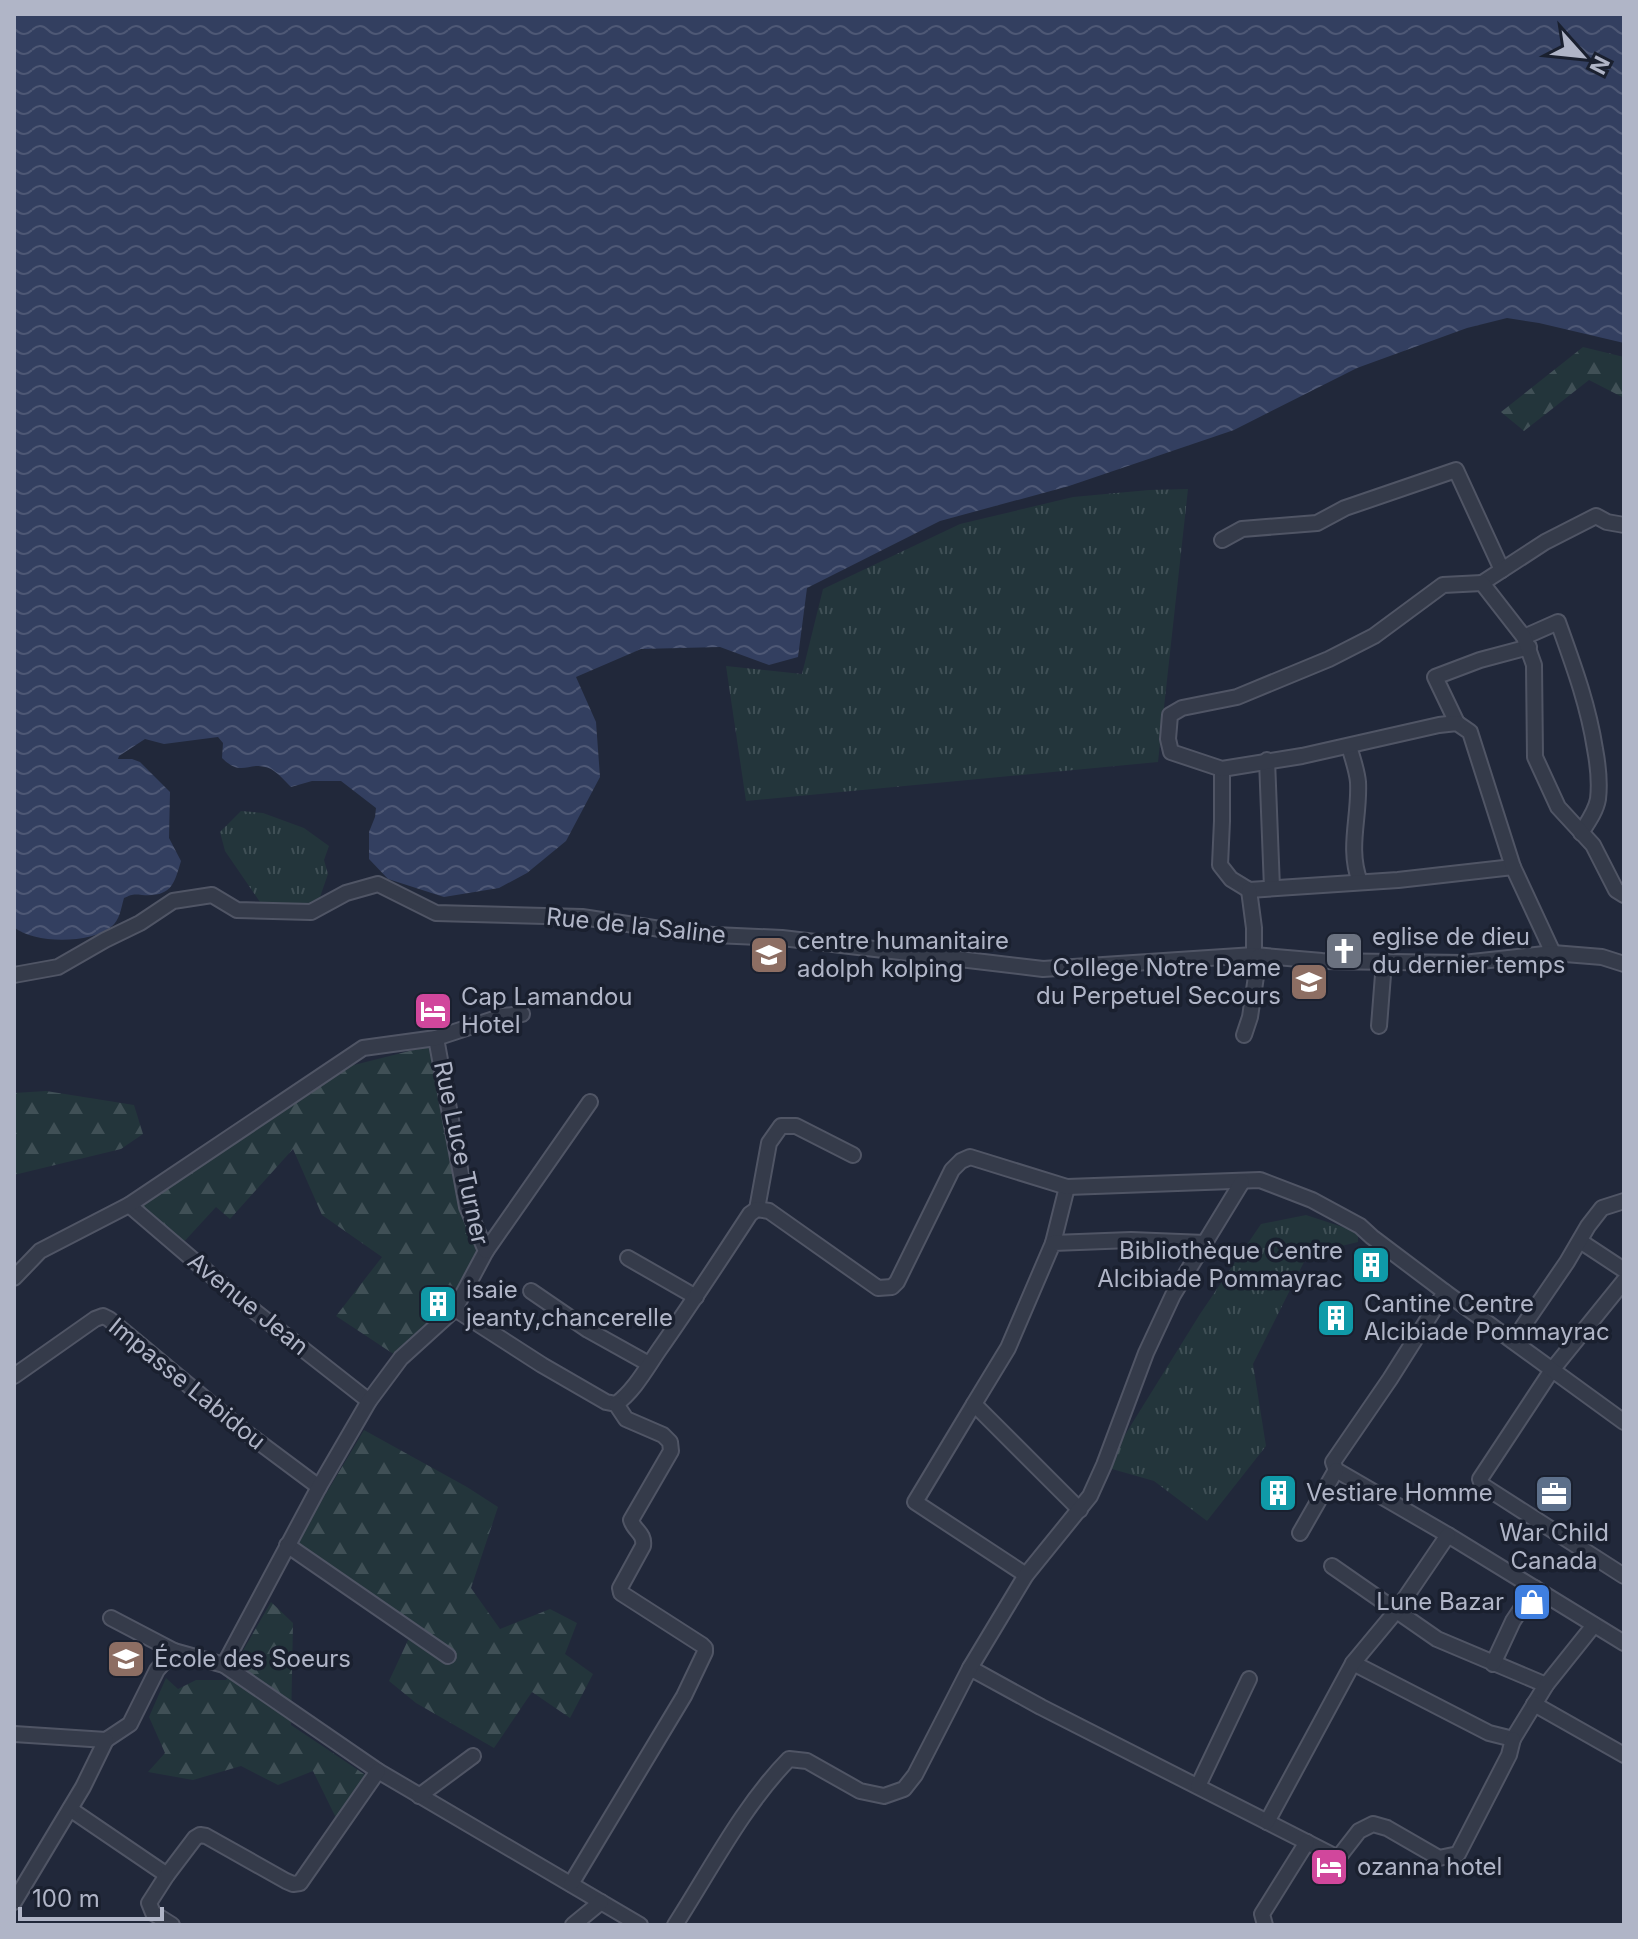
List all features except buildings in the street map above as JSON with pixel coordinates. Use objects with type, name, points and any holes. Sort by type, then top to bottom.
[{"type":"street","points":[[1222,540],[1242,529],[1317,523],[1345,508],[1456,470],[1502,570]]},
{"type":"street","points":[[1457,723],[1302,756],[1222,769],[1171,752],[1168,739],[1170,715],[1182,708],[1237,697],[1329,659],[1374,636],[1443,585],[1482,583],[1545,542],[1596,516],[1624,525]]},
{"type":"street","points":[[1482,583],[1527,642],[1534,665],[1535,757],[1558,807],[1593,845],[1616,890],[1624,895]]},
{"type":"street","points":[[1553,953],[1513,867],[1470,732],[1457,723],[1435,677],[1527,642],[1558,622],[1584,694],[1598,768],[1598,800],[1581,833]]},
{"type":"street","points":[[1349,746],[1358,781],[1352,850],[1360,882]]},
{"type":"street","points":[[1267,760],[1272,888]]},
{"type":"street","points":[[1222,769],[1220,865],[1231,879],[1249,890],[1398,880],[1513,867]]},
{"type":"street","name":"Rue de la Saline","points":[[14,975],[58,967],[140,923],[173,901],[212,895],[237,910],[311,912],[346,893],[378,884],[436,913],[582,917],[693,934],[782,938],[1043,969],[1257,956],[1322,961],[1463,963],[1553,953],[1602,957],[1624,964]]},
{"type":"street","points":[[1244,1035],[1250,1017],[1257,956],[1249,890]]},
{"type":"street","points":[[1379,1026],[1384,962]]},
{"type":"street","points":[[14,1278],[40,1251],[129,1205],[363,1048],[436,1038],[503,1016],[522,1014]]},
{"type":"street","name":"Rue Luce Turner","points":[[224,1665],[287,1545],[369,1401],[401,1358],[455,1309],[486,1251],[467,1207],[436,1038]]},
{"type":"street","points":[[486,1251],[590,1102]]},
{"type":"street","points":[[616,1404],[626,1396],[750,1214],[757,1209],[769,1143],[781,1126],[796,1126],[853,1155]]},
{"type":"street","points":[[757,1209],[769,1211],[878,1288],[892,1287],[897,1282],[952,1170],[970,1157],[1067,1187],[1260,1180],[1312,1200],[1360,1226],[1624,1422]]},
{"type":"street","points":[[675,1925],[746,1813],[789,1759],[807,1761],[860,1791],[884,1796],[904,1789],[915,1775],[970,1668],[1026,1575],[1090,1496],[1152,1338],[1173,1295],[1242,1182]]},
{"type":"street","points":[[1026,1575],[915,1502],[1008,1348],[1053,1243],[1067,1187]]},
{"type":"street","points":[[1513,1341],[1602,1208],[1624,1201]]},
{"type":"street","name":"Avenue Jean","points":[[129,1205],[239,1299],[369,1401]]},
{"type":"street","points":[[1053,1243],[1131,1240],[1205,1243]]},
{"type":"street","points":[[1580,1241],[1624,1270]]},
{"type":"street","points":[[628,1258],[696,1297]]},
{"type":"street","points":[[1624,1281],[1552,1370],[1480,1479],[1482,1485],[1624,1576]]},
{"type":"street","points":[[531,1291],[588,1330],[649,1364]]},
{"type":"street","points":[[1445,1292],[1333,1462],[1336,1470],[1624,1643]]},
{"type":"street","points":[[455,1309],[542,1365],[606,1402],[616,1404],[626,1419],[663,1435],[670,1442],[671,1451],[631,1520],[644,1539],[643,1546],[620,1588],[621,1593],[702,1645],[705,1652],[684,1696],[571,1884]]},
{"type":"street","name":"Impasse Labidou","points":[[14,1376],[103,1316],[240,1428],[319,1487]]},
{"type":"street","points":[[974,1404],[1080,1510]]},
{"type":"street","points":[[1300,1533],[1336,1470]]},
{"type":"street","points":[[1267,1822],[1353,1663],[1397,1610],[1448,1535]]},
{"type":"street","points":[[287,1545],[448,1656]]},
{"type":"street","points":[[1332,1566],[1437,1639],[1546,1685]]},
{"type":"street","points":[[1493,1664],[1513,1621],[1535,1588]]},
{"type":"street","points":[[111,1618],[174,1651],[224,1665],[378,1771],[640,1925]]},
{"type":"street","points":[[970,1668],[1338,1858],[1359,1831],[1373,1824],[1387,1828],[1439,1858],[1458,1854],[1509,1755],[1513,1739],[1546,1685],[1594,1625]]},
{"type":"street","points":[[14,1902],[83,1787],[106,1740],[130,1724],[157,1670],[174,1651]]},
{"type":"street","points":[[1353,1663],[1489,1733],[1513,1739]]},
{"type":"street","points":[[1198,1786],[1249,1679]]},
{"type":"street","points":[[1534,1704],[1624,1755]]},
{"type":"street","points":[[14,1734],[106,1740]]},
{"type":"street","points":[[419,1796],[473,1756]]},
{"type":"street","points":[[172,1925],[153,1913],[149,1903],[195,1838],[200,1835],[214,1840],[286,1881],[300,1883],[378,1771]]},
{"type":"street","points":[[70,1809],[167,1875]]},
{"type":"street","points":[[1265,1925],[1262,1914],[1307,1842]]},
{"type":"street","points":[[573,1925],[601,1902]]},
{"type":"green space","points":[[1583,347],[1624,357],[1624,398],[1589,380],[1524,431],[1501,412]]},
{"type":"green space","points":[[1188,489],[1158,762],[746,801],[726,666],[802,674],[823,589],[960,524],[1073,497]]},
{"type":"green space","points":[[241,811],[263,813],[304,828],[329,846],[324,860],[328,874],[320,897],[299,909],[262,905],[225,851],[220,832]]},
{"type":"green space","points":[[433,1045],[481,1251],[446,1314],[395,1355],[336,1316],[382,1257],[322,1215],[293,1149],[230,1219],[216,1207],[181,1245],[135,1204],[346,1067]]},
{"type":"green space","points":[[46,1091],[134,1105],[143,1134],[121,1149],[14,1175],[14,1093]]},
{"type":"green space","points":[[1306,1215],[1358,1232],[1358,1242],[1308,1254],[1253,1364],[1266,1446],[1207,1521],[1154,1481],[1105,1467],[1200,1314],[1261,1224]]},
{"type":"green space","points":[[364,1430],[498,1507],[471,1588],[500,1629],[550,1609],[577,1623],[565,1654],[593,1674],[570,1718],[532,1692],[494,1748],[416,1703],[389,1681],[409,1638],[290,1554]]},
{"type":"green space","points":[[271,1602],[293,1623],[291,1725],[367,1776],[337,1820],[313,1771],[278,1785],[241,1766],[193,1780],[148,1772],[165,1753],[149,1717],[166,1678],[178,1689],[196,1680],[226,1680]]},
{"type":"water","points":[[14,14],[1624,14],[1624,343],[1507,318],[1467,328],[1357,368],[1234,430],[1069,486],[940,521],[807,588],[798,657],[769,665],[720,647],[641,649],[576,677],[596,722],[600,777],[566,841],[527,873],[499,888],[444,897],[388,879],[369,859],[369,832],[376,808],[341,781],[312,781],[291,787],[271,769],[235,767],[222,758],[223,743],[218,737],[164,744],[145,739],[118,759],[140,762],[170,792],[169,838],[181,861],[173,882],[160,894],[124,898],[116,921],[102,933],[62,940],[34,937],[14,927]]},
{"type":"place","name":"eglise de dieu du dernier temps","points":[[1344,951]]},
{"type":"place","name":"centre humanitaire adolph kolping","points":[[769,955]]},
{"type":"place","name":"College Notre Dame du Perpetuel Secours","points":[[1309,982]]},
{"type":"place","name":"Cap Lamandou Hotel","points":[[433,1011]]},
{"type":"place","name":"Bibliothèque Centre Alcibiade Pommayrac","points":[[1371,1265]]},
{"type":"place","name":"isaie jeanty,chancerelle","points":[[438,1304]]},
{"type":"place","name":"Cantine Centre Alcibiade Pommayrac","points":[[1336,1318]]},
{"type":"place","name":"Vestiare Homme","points":[[1278,1493]]},
{"type":"place","name":"War Child Canada","points":[[1554,1494]]},
{"type":"place","name":"Lune Bazar","points":[[1532,1602]]},
{"type":"place","name":"École des Soeurs","points":[[126,1659]]},
{"type":"place","name":"ozanna hotel","points":[[1329,1867]]}]
